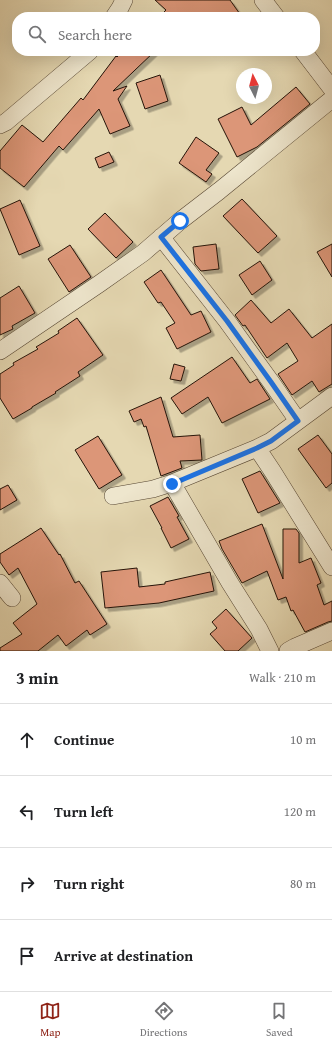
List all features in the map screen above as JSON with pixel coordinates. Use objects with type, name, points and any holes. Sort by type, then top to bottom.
[{"type":"street","points":[[117,12],[124,0]]},
{"type":"street","points":[[263,0],[272,12]]},
{"type":"street","points":[[0,125],[6,122],[84,56]]},
{"type":"street","points":[[307,56],[332,89]]},
{"type":"street","points":[[0,351],[143,253],[332,99]]},
{"type":"street","points":[[161,237],[227,321],[298,421]]},
{"type":"street","points":[[113,496],[172,484],[257,448],[271,441],[332,396]]},
{"type":"street","points":[[257,448],[332,567]]},
{"type":"street","points":[[172,484],[230,583],[259,629],[270,651]]},
{"type":"street","points":[[0,583],[12,598]]},
{"type":"street","points":[[288,651],[332,631]]},
{"type":"building","points":[[155,0],[230,0],[238,12],[164,12],[166,10]]},
{"type":"building","points":[[116,56],[150,56],[113,91],[127,86],[118,99],[130,126],[110,134],[99,109],[63,150],[59,146],[24,187],[0,168],[0,151],[22,125],[43,142],[81,98],[83,100]]},
{"type":"building","points":[[160,75],[168,101],[145,109],[136,83]]},
{"type":"building","points":[[296,87],[310,104],[257,147],[237,157],[218,119],[242,107],[251,125]]},
{"type":"building","points":[[196,137],[219,153],[206,170],[212,174],[206,182],[179,163]]},
{"type":"building","points":[[109,152],[114,162],[99,168],[95,158]]},
{"type":"building","points":[[242,199],[277,236],[258,253],[223,216]]},
{"type":"building","points":[[20,200],[40,246],[19,255],[0,209]]},
{"type":"building","points":[[105,213],[133,242],[116,258],[88,229]]},
{"type":"building","points":[[216,244],[219,269],[201,271],[195,264],[193,247]]},
{"type":"building","points":[[332,244],[332,277],[317,252]]},
{"type":"building","points":[[70,245],[91,277],[69,292],[48,259]]},
{"type":"building","points":[[260,261],[272,280],[252,295],[239,275]]},
{"type":"building","points":[[161,270],[191,315],[201,311],[211,332],[177,349],[166,328],[175,323],[161,302],[158,303],[144,282]]},
{"type":"building","points":[[19,286],[35,313],[12,326],[13,329],[0,335],[0,298]]},
{"type":"building","points":[[251,300],[271,323],[289,309],[312,338],[332,324],[332,384],[319,392],[312,381],[292,395],[278,374],[298,361],[287,343],[267,358],[245,325],[243,326],[235,315]]},
{"type":"building","points":[[77,318],[103,355],[78,372],[80,376],[55,392],[56,393],[13,419],[0,398],[0,374],[14,365],[13,363],[38,349],[36,347],[59,333],[58,331]]},
{"type":"building","points":[[232,357],[250,383],[257,379],[270,399],[222,423],[208,397],[182,414],[171,398]]},
{"type":"building","points":[[174,364],[185,367],[181,381],[170,379]]},
{"type":"building","points":[[161,397],[173,437],[200,435],[202,460],[180,461],[182,468],[161,476],[146,426],[144,427],[141,419],[134,422],[129,411]]},
{"type":"building","points":[[318,435],[332,454],[332,483],[326,488],[298,449]]},
{"type":"building","points":[[98,436],[122,475],[99,489],[75,450]]},
{"type":"building","points":[[260,471],[280,503],[258,513],[242,479]]},
{"type":"building","points":[[8,485],[17,500],[0,510],[0,489]]},
{"type":"building","points":[[168,497],[179,516],[177,517],[189,539],[171,548],[150,506]]},
{"type":"building","points":[[262,524],[283,579],[283,529],[296,529],[299,533],[299,563],[311,558],[321,583],[317,585],[324,605],[332,601],[332,621],[305,632],[293,610],[291,611],[286,597],[278,600],[267,571],[242,583],[222,549],[219,541]]},
{"type":"building","points":[[41,528],[59,555],[60,554],[75,583],[79,581],[107,624],[90,635],[87,630],[66,646],[58,635],[38,651],[0,651],[0,648],[22,634],[13,623],[37,604],[18,568],[9,575],[0,562],[0,554]]},
{"type":"building","points":[[137,568],[139,587],[165,584],[165,582],[210,572],[214,591],[159,603],[105,608],[101,572]]},
{"type":"building","points":[[226,609],[252,638],[238,651],[225,651],[210,634],[217,628],[212,622]]},
{"type":"route","points":[[172,484],[212,468],[271,441],[298,421],[227,321],[161,237],[180,221]]}]
